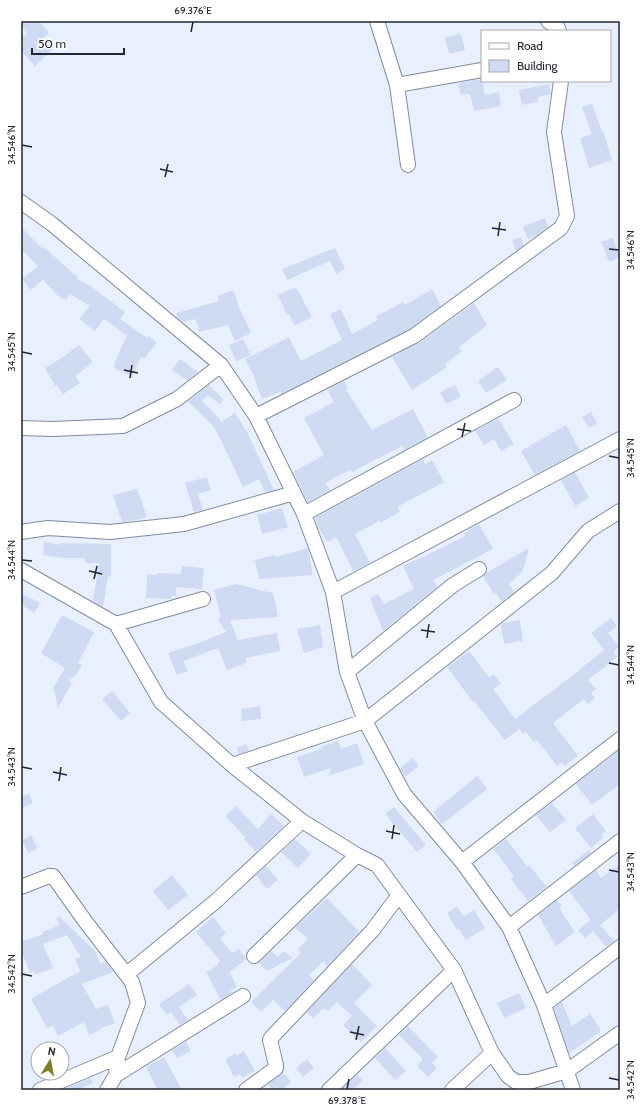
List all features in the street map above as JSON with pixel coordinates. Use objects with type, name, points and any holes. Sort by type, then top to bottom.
[{"type":"street","points":[[377,21],[397,85],[408,165]]},
{"type":"street","points":[[548,21],[559,30]]},
{"type":"street","points":[[397,85],[481,70]]},
{"type":"street","points":[[256,416],[414,336],[561,228],[567,216],[554,132],[561,82]]},
{"type":"street","points":[[21,202],[52,224],[221,365],[256,416],[304,514],[333,592],[347,672],[365,721],[404,794],[462,862],[509,927],[544,1005],[573,1090]]},
{"type":"street","points":[[21,428],[53,429],[123,426],[177,399],[221,365]]},
{"type":"street","points":[[304,514],[514,400]]},
{"type":"street","points":[[333,592],[620,439]]},
{"type":"street","points":[[21,532],[48,528],[110,532],[184,524],[294,493]]},
{"type":"street","points":[[232,765],[365,721],[552,573],[588,531],[620,511]]},
{"type":"street","points":[[347,672],[453,585],[479,569]]},
{"type":"street","points":[[21,570],[116,624],[161,702],[232,765],[302,821],[377,866],[454,970],[492,1053],[508,1076],[516,1082],[529,1082],[567,1071],[620,1033]]},
{"type":"street","points":[[116,624],[203,599]]},
{"type":"street","points":[[462,862],[620,739]]},
{"type":"street","points":[[126,974],[216,901],[302,821]]},
{"type":"street","points":[[509,927],[620,841]]},
{"type":"street","points":[[254,956],[357,855]]},
{"type":"street","points":[[21,887],[49,876],[53,876],[84,921],[132,982],[138,1002],[118,1057],[116,1075]]},
{"type":"street","points":[[246,1090],[276,1068],[270,1040],[271,1038],[372,931],[400,896]]},
{"type":"street","points":[[544,1005],[620,947]]},
{"type":"street","points":[[329,1090],[454,970]]},
{"type":"street","points":[[106,1090],[116,1075],[243,996]]},
{"type":"street","points":[[452,1090],[492,1053]]},
{"type":"street","points":[[40,1090],[118,1057]]},
{"type":"building","points":[[21,21],[39,21],[49,33],[42,39],[52,50],[35,66],[21,51],[21,39],[27,33],[21,26]]},
{"type":"building","points":[[461,34],[465,50],[449,54],[445,37]]},
{"type":"building","points":[[481,79],[485,95],[499,92],[501,106],[474,111],[470,94],[461,95],[458,83]]},
{"type":"building","points":[[549,84],[551,94],[538,97],[538,102],[522,105],[519,90]]},
{"type":"building","points":[[592,104],[603,131],[612,160],[589,168],[580,138],[592,134],[582,107]]},
{"type":"building","points":[[545,218],[548,227],[536,236],[528,239],[523,227]]},
{"type":"building","points":[[21,227],[43,249],[44,247],[78,277],[77,279],[93,288],[125,312],[120,319],[147,338],[148,336],[157,342],[144,359],[141,357],[132,377],[114,368],[114,364],[128,333],[126,335],[104,319],[95,331],[79,319],[90,306],[70,294],[66,300],[57,295],[43,280],[31,290],[22,279],[38,266],[21,249]]},
{"type":"building","points":[[521,237],[524,245],[516,251],[512,240]]},
{"type":"building","points":[[613,238],[620,257],[609,262],[601,242]]},
{"type":"building","points":[[335,248],[345,269],[336,274],[330,261],[287,280],[282,269]]},
{"type":"building","points":[[296,287],[312,317],[295,326],[289,314],[287,315],[278,295]]},
{"type":"building","points":[[432,289],[441,306],[410,329],[281,394],[280,392],[262,399],[255,381],[256,380],[245,359],[289,337],[301,361],[342,340],[330,314],[341,309],[352,334],[378,320],[376,316],[404,302],[405,305]]},
{"type":"building","points":[[233,290],[237,303],[251,333],[235,341],[228,325],[199,332],[196,319],[183,322],[177,317],[176,313],[219,301],[217,296]]},
{"type":"building","points":[[474,303],[487,325],[459,347],[462,351],[445,364],[447,367],[412,390],[392,357],[419,343]]},
{"type":"building","points":[[243,339],[251,355],[236,361],[229,345]]},
{"type":"building","points":[[79,345],[93,362],[75,376],[80,383],[63,394],[57,385],[55,386],[45,368]]},
{"type":"building","points":[[180,359],[198,372],[187,380],[172,370]]},
{"type":"building","points":[[498,367],[507,380],[486,393],[478,381]]},
{"type":"building","points":[[344,381],[348,389],[346,390],[372,430],[413,409],[428,437],[404,450],[402,446],[352,472],[350,470],[325,483],[330,490],[308,502],[293,472],[324,455],[304,418],[334,402],[327,390]]},
{"type":"building","points":[[209,385],[224,400],[220,404],[208,395],[202,401],[221,422],[235,413],[247,432],[274,490],[265,492],[259,479],[243,487],[213,426],[188,401]]},
{"type":"building","points":[[455,385],[461,397],[446,404],[440,392]]},
{"type":"building","points":[[591,412],[597,423],[589,428],[582,417]]},
{"type":"building","points":[[498,418],[514,444],[501,451],[494,439],[484,445],[475,431]]},
{"type":"building","points":[[566,425],[580,451],[535,475],[521,451]]},
{"type":"building","points":[[423,459],[425,464],[432,460],[444,482],[397,507],[400,512],[355,534],[370,563],[353,571],[336,537],[330,541],[326,541],[315,518]]},
{"type":"building","points":[[575,472],[589,498],[575,506],[561,480]]},
{"type":"building","points":[[207,477],[211,490],[198,494],[203,510],[194,512],[185,483]]},
{"type":"building","points":[[137,489],[147,517],[122,522],[113,495]]},
{"type":"building","points":[[282,508],[288,527],[262,534],[257,515]]},
{"type":"building","points":[[479,524],[493,549],[433,580],[437,587],[383,631],[370,598],[378,594],[384,604],[414,589],[403,566],[465,536],[464,533]]},
{"type":"building","points":[[44,542],[61,545],[61,543],[111,544],[111,577],[108,576],[103,607],[93,601],[99,563],[85,563],[85,558],[62,558],[43,555]]},
{"type":"building","points":[[308,548],[313,575],[259,579],[255,560],[275,555],[276,557]]},
{"type":"building","points":[[529,548],[521,573],[509,584],[514,592],[502,602],[496,593],[494,594],[483,576]]},
{"type":"building","points":[[182,566],[204,568],[202,589],[176,587],[176,596],[171,596],[171,599],[146,598],[147,574],[181,574]]},
{"type":"building","points":[[236,584],[273,593],[278,617],[230,620],[238,640],[277,633],[280,651],[245,658],[247,663],[227,670],[218,648],[183,661],[188,671],[177,675],[168,653],[226,632],[218,619],[221,617],[214,590]]},
{"type":"building","points":[[21,593],[40,603],[34,613],[21,604]]},
{"type":"building","points":[[62,615],[94,632],[78,663],[82,665],[76,675],[69,680],[72,683],[58,708],[54,689],[52,690],[65,668],[41,653]]},
{"type":"building","points":[[611,618],[617,626],[608,633],[619,647],[613,652],[617,657],[588,680],[596,689],[591,693],[595,698],[588,704],[584,699],[553,723],[578,756],[564,766],[562,762],[557,766],[537,740],[534,742],[526,732],[523,734],[519,729],[505,740],[474,701],[473,702],[447,667],[469,651],[489,677],[494,674],[501,684],[493,689],[515,719],[604,650],[591,633]]},
{"type":"building","points":[[520,620],[523,641],[504,644],[502,623]]},
{"type":"building","points":[[320,625],[323,647],[304,653],[297,629]]},
{"type":"building","points":[[112,691],[130,713],[121,721],[102,699]]},
{"type":"building","points":[[260,706],[261,719],[242,721],[241,709]]},
{"type":"building","points":[[338,741],[341,749],[357,743],[364,764],[328,776],[331,768],[304,777],[297,757],[321,749],[321,747]]},
{"type":"building","points":[[246,744],[249,751],[239,754],[237,748]]},
{"type":"building","points":[[620,750],[620,784],[592,805],[576,784]]},
{"type":"building","points":[[413,758],[419,766],[405,777],[400,768]]},
{"type":"building","points":[[477,776],[487,789],[442,824],[433,812]]},
{"type":"building","points":[[29,794],[33,803],[21,808],[21,797]]},
{"type":"building","points":[[552,803],[566,820],[550,832],[536,815]]},
{"type":"building","points":[[236,806],[258,829],[271,814],[284,826],[256,852],[244,839],[246,838],[225,816]]},
{"type":"building","points":[[394,807],[426,845],[417,852],[385,814]]},
{"type":"building","points":[[593,814],[606,831],[601,835],[603,838],[591,848],[575,828]]},
{"type":"building","points":[[31,835],[37,848],[28,853],[22,840]]},
{"type":"building","points":[[295,839],[311,854],[298,868],[281,852]]},
{"type":"building","points":[[506,839],[527,866],[529,865],[547,887],[528,901],[511,879],[514,876],[493,849]]},
{"type":"building","points":[[589,850],[591,853],[574,866],[572,863]]},
{"type":"building","points":[[620,864],[620,909],[600,925],[614,941],[606,947],[593,931],[585,938],[578,930],[591,920],[569,891],[596,870],[601,878]]},
{"type":"building","points":[[266,866],[278,880],[267,889],[256,875]]},
{"type":"building","points":[[172,875],[188,895],[168,910],[153,891]]},
{"type":"building","points":[[327,898],[359,932],[327,966],[323,962],[309,975],[314,980],[285,1011],[273,1000],[261,1012],[251,1002],[301,953],[298,949],[308,939],[295,928]]},
{"type":"building","points":[[557,900],[562,906],[559,908],[575,932],[556,946],[538,915]]},
{"type":"building","points":[[457,906],[464,917],[474,910],[485,928],[466,940],[459,929],[457,930],[447,913]]},
{"type":"building","points":[[59,916],[95,951],[100,964],[106,962],[113,972],[82,984],[96,1009],[108,1005],[115,1023],[99,1029],[100,1030],[89,1035],[84,1022],[58,1036],[53,1026],[47,1028],[31,999],[80,971],[75,959],[81,957],[67,935],[43,944],[53,968],[35,975],[34,972],[30,973],[21,950],[21,942],[43,934],[42,932],[60,925],[56,919]]},
{"type":"building","points":[[213,917],[226,933],[220,939],[232,953],[239,949],[246,959],[230,972],[237,987],[230,991],[232,993],[221,1000],[206,972],[218,965],[217,963],[220,961],[196,932]]},
{"type":"building","points":[[271,951],[278,957],[284,951],[293,958],[267,971],[259,963]]},
{"type":"building","points":[[352,964],[372,985],[354,1003],[377,1026],[361,1042],[343,1025],[352,1016],[337,1002],[328,1011],[324,1008],[313,1018],[307,1012]]},
{"type":"building","points":[[189,984],[197,995],[179,1007],[188,1020],[180,1025],[171,1012],[166,1015],[159,1004]]},
{"type":"building","points":[[519,993],[526,1008],[504,1018],[497,1003]]},
{"type":"building","points":[[562,1002],[572,1026],[590,1014],[600,1028],[600,1032],[569,1053],[554,1008]]},
{"type":"building","points":[[408,1026],[438,1057],[432,1063],[437,1068],[428,1077],[417,1066],[423,1059],[399,1035]]},
{"type":"building","points":[[186,1042],[191,1051],[177,1058],[172,1050]]},
{"type":"building","points":[[385,1048],[406,1071],[395,1080],[375,1058]]},
{"type":"building","points":[[244,1051],[255,1071],[242,1078],[240,1074],[234,1077],[225,1059],[236,1053],[237,1055]]},
{"type":"building","points":[[164,1057],[182,1090],[158,1090],[146,1067]]},
{"type":"building","points":[[307,1059],[314,1068],[303,1077],[296,1068]]},
{"type":"building","points":[[281,1074],[285,1074],[291,1082],[282,1090],[273,1090],[268,1084]]},
{"type":"building","points":[[357,1075],[363,1080],[353,1090],[341,1090]]},
{"type":"building","points":[[91,1078],[93,1083],[77,1090],[62,1090]]}]
